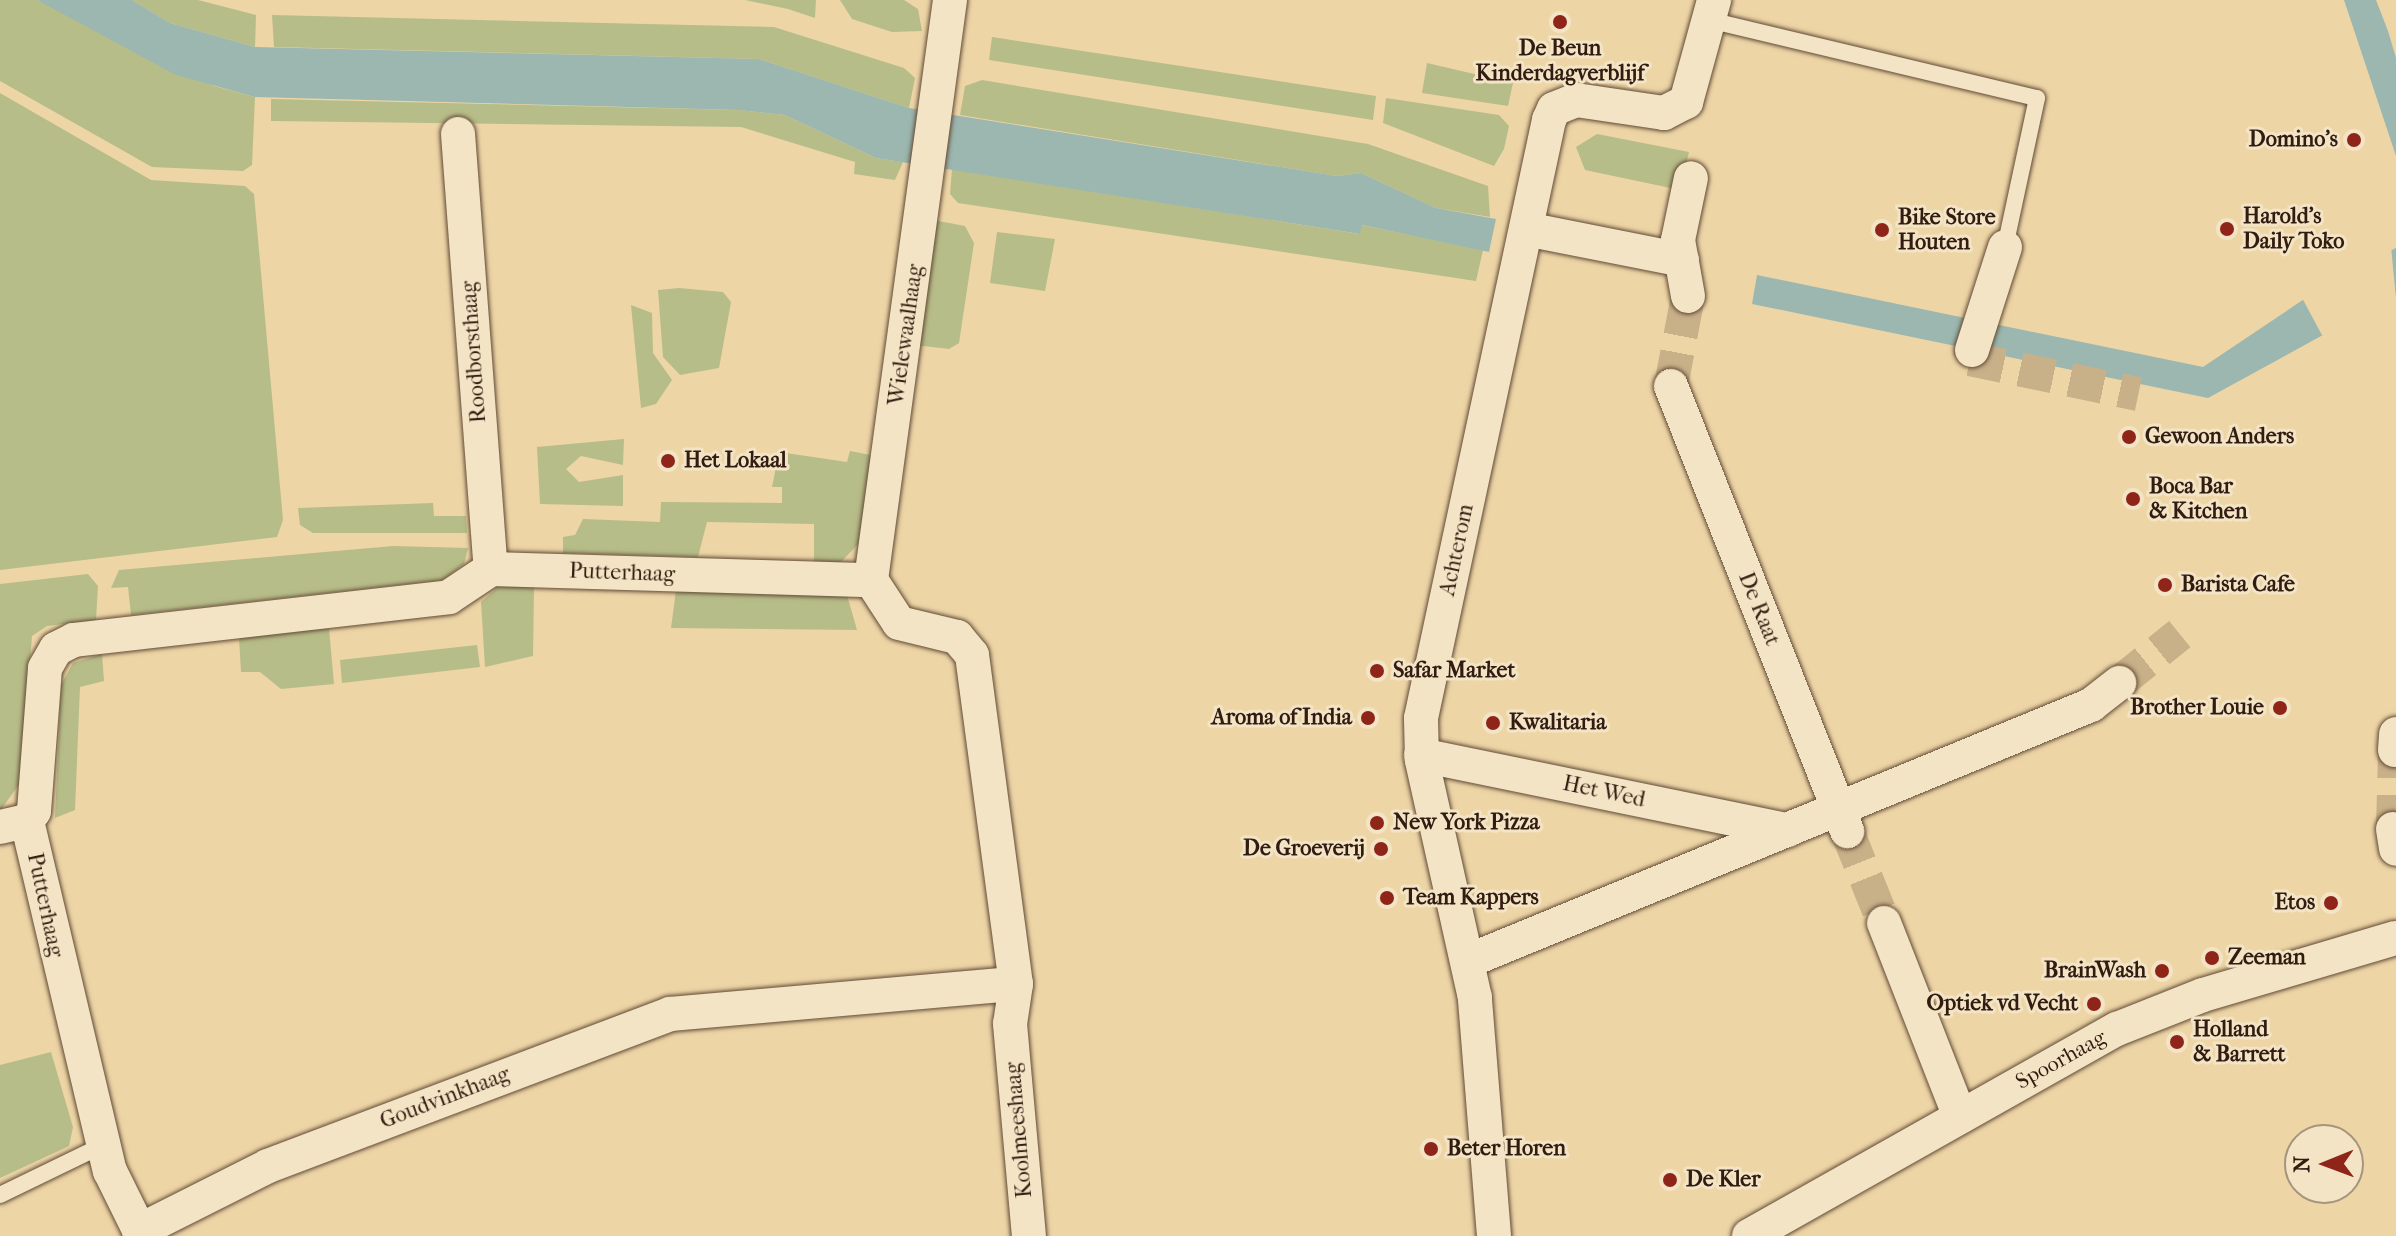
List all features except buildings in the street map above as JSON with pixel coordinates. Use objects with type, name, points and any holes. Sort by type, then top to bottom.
[{"type":"street","name":"Wielewaalhaag","points":[[871,580],[950,0]]},
{"type":"street","name":"Achterom","points":[[1494,1236],[1468,961],[1421,755],[1421,718],[1554,109],[1576,100],[1650,113],[1676,109],[1692,90],[1711,10]]},
{"type":"street","name":"Roodborsthaag","points":[[458,134],[491,569]]},
{"type":"street","points":[[1688,296],[1678,240],[1691,178]]},
{"type":"street","points":[[1526,229],[1682,260]]},
{"type":"street","points":[[1975,335],[2005,247]]},
{"type":"street","name":"De Raat","points":[[1671,386],[1843,820]]},
{"type":"street","name":"Putterhaag","points":[[63,989],[14,824],[38,798],[45,668],[64,643],[449,597],[491,569],[871,580]]},
{"type":"street","points":[[871,580],[899,623],[957,637],[972,655],[1016,984]]},
{"type":"street","points":[[1468,961],[1787,830],[1843,820],[2091,705],[2119,683]]},
{"type":"street","name":"Het Wed","points":[[1421,755],[1787,830]]},
{"type":"street","points":[[1884,923],[1960,1117]]},
{"type":"street","name":"Spoorhaag","points":[[1749,1236],[2117,1029],[2203,995],[2396,938]]},
{"type":"street","name":"Koolmeeshaag","points":[[1016,984],[1010,1024],[1029,1236]]},
{"type":"street","name":"Goudvinkhaag","points":[[63,989],[103,1145],[140,1233],[268,1166],[670,1014],[1016,984]]},
{"type":"lane","points":[[1711,10],[2037,98],[2005,247]]},
{"type":"lane","points":[[0,1195],[103,1145]]},
{"type":"green space","points":[[0,0],[37,0],[214,86],[255,97],[252,165],[243,171],[152,167],[0,81]]},
{"type":"green space","points":[[132,0],[198,0],[256,15],[255,47],[170,23]]},
{"type":"green space","points":[[745,0],[816,0],[815,18],[788,9]]},
{"type":"green space","points":[[840,0],[904,0],[918,9],[922,31],[892,32],[852,19]]},
{"type":"green space","points":[[272,15],[774,27],[904,68],[915,78],[909,108],[759,59],[274,47]]},
{"type":"green space","points":[[992,37],[1376,96],[1373,120],[989,60]]},
{"type":"green space","points":[[1427,63],[1513,83],[1508,106],[1422,93]]},
{"type":"green space","points":[[982,80],[1368,144],[1488,186],[1490,217],[1436,208],[1361,173],[1337,176],[960,115],[965,86]]},
{"type":"green space","points":[[0,93],[151,180],[245,186],[254,194],[283,520],[277,537],[0,570]]},
{"type":"green space","points":[[1386,98],[1499,115],[1509,126],[1504,149],[1494,166],[1383,123]]},
{"type":"green space","points":[[271,99],[739,110],[785,115],[876,158],[903,162],[895,180],[854,174],[855,162],[741,127],[271,121]]},
{"type":"green space","points":[[1597,134],[1689,152],[1680,190],[1585,170],[1576,147]]},
{"type":"green space","points":[[952,169],[1359,234],[1361,225],[1483,250],[1476,281],[958,203],[950,194]]},
{"type":"green space","points":[[933,220],[965,226],[974,243],[959,343],[949,349],[915,345]]},
{"type":"green space","points":[[997,232],[1055,239],[1045,291],[990,283]]},
{"type":"green space","points":[[679,288],[723,292],[731,302],[719,368],[680,375],[663,357],[658,290]]},
{"type":"green space","points":[[631,305],[652,313],[653,353],[672,380],[656,404],[641,408]]},
{"type":"green space","points":[[624,439],[623,465],[581,456],[566,469],[579,482],[623,475],[623,506],[540,504],[537,447]]},
{"type":"green space","points":[[850,451],[876,456],[862,540],[840,563],[814,565],[814,524],[707,522],[698,557],[563,553],[563,537],[575,535],[583,519],[660,522],[661,502],[782,503],[782,487],[772,487],[779,452],[847,462]]},
{"type":"green space","points":[[433,503],[434,516],[466,516],[467,533],[313,533],[300,525],[298,508]]},
{"type":"green space","points":[[393,546],[468,548],[464,564],[443,580],[131,615],[128,587],[111,588],[119,570]]},
{"type":"green space","points":[[88,574],[98,586],[96,620],[47,626],[32,636],[20,783],[0,811],[0,584]]},
{"type":"green space","points":[[499,586],[534,587],[533,656],[485,667],[481,602]]},
{"type":"green space","points":[[676,590],[847,595],[857,630],[671,628]]},
{"type":"green space","points":[[329,628],[334,684],[281,689],[260,672],[241,672],[239,638]]},
{"type":"green space","points":[[477,645],[480,667],[342,683],[340,660]]},
{"type":"green space","points":[[102,654],[104,681],[80,687],[75,810],[55,818],[61,685],[73,663]]},
{"type":"green space","points":[[51,1052],[73,1127],[69,1146],[0,1178],[0,1065]]},
{"type":"water","points":[[37,0],[132,0],[170,23],[255,47],[759,59],[909,108],[1337,176],[1361,173],[1436,208],[1496,219],[1489,252],[1362,225],[1360,234],[876,158],[785,115],[739,110],[255,97],[176,75]]},
{"type":"water","points":[[2344,0],[2376,0],[2388,31],[2396,58],[2396,156]]},
{"type":"water","points":[[2396,248],[2396,295],[2208,398],[1752,304],[1757,275],[2203,367],[2337,277]]},
{"type":"pier","points":[[2391,246],[2396,299],[2323,337],[2301,296]]},
{"type":"tunnel","points":[[1671,386],[1688,296]]},
{"type":"tunnel","points":[[1972,350],[1970,359],[2138,394]]},
{"type":"tunnel","points":[[2119,683],[2180,634]]},
{"type":"tunnel","points":[[2393,829],[2395,750]]},
{"type":"tunnel","points":[[1847,831],[1884,923]]},
{"type":"place","name":"De Beun Kinderdagverblijf","points":[[1560,22]]},
{"type":"place","name":"Domino's","points":[[2354,140]]},
{"type":"place","name":"Harold's Daily Toko","points":[[2227,229]]},
{"type":"place","name":"Bike Store Houten","points":[[1882,230]]},
{"type":"place","name":"Gewoon Anders","points":[[2129,437]]},
{"type":"place","name":"Het Lokaal","points":[[668,461]]},
{"type":"place","name":"Boca Bar & Kitchen","points":[[2133,499]]},
{"type":"place","name":"Barista Cafe","points":[[2165,585]]},
{"type":"place","name":"Safar Market","points":[[1377,671]]},
{"type":"place","name":"Brother Louie","points":[[2280,708]]},
{"type":"place","name":"Aroma of India","points":[[1368,718]]},
{"type":"place","name":"Kwalitaria","points":[[1493,723]]},
{"type":"place","name":"New York Pizza","points":[[1377,823]]},
{"type":"place","name":"De Groeverij","points":[[1381,849]]},
{"type":"place","name":"Team Kappers","points":[[1387,898]]},
{"type":"place","name":"Etos","points":[[2331,903]]},
{"type":"place","name":"Zeeman","points":[[2212,958]]},
{"type":"place","name":"BrainWash","points":[[2162,971]]},
{"type":"place","name":"Optiek vd Vecht","points":[[2094,1004]]},
{"type":"place","name":"Holland & Barrett","points":[[2177,1042]]},
{"type":"place","name":"Beter Horen","points":[[1431,1149]]},
{"type":"place","name":"De Kler","points":[[1670,1180]]}]
